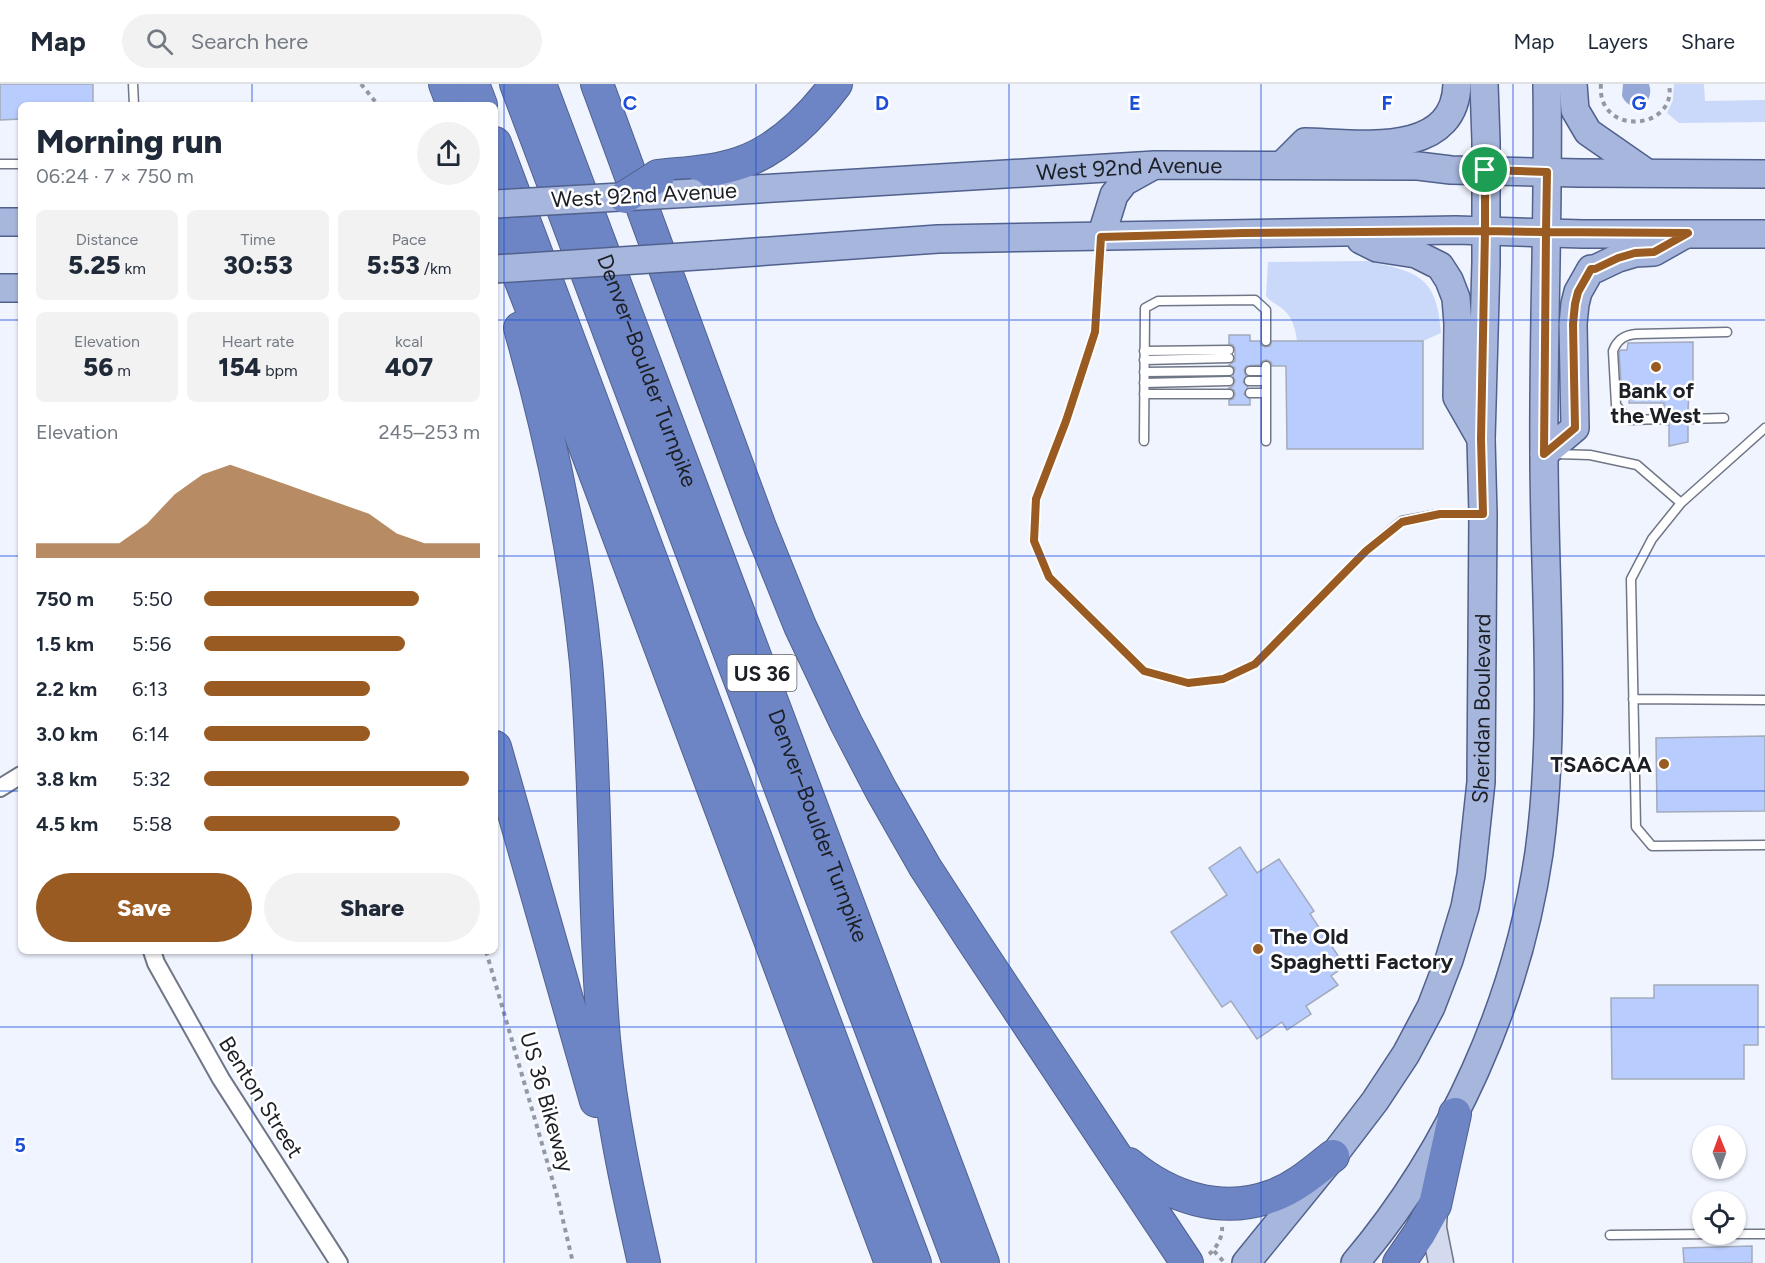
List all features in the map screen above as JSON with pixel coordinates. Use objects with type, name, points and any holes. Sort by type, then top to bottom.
[{"type":"highway","points":[[445,84],[452,102]]},
{"type":"highway","points":[[473,84],[480,102]]},
{"type":"highway","points":[[516,84],[959,1263]]},
{"type":"highway","name":"Denver–Boulder Turnpike","points":[[540,84],[982,1263]]},
{"type":"highway","points":[[597,84],[763,537],[800,626],[841,713],[881,790],[970,938],[1115,1152],[1202,1257]]},
{"type":"highway","points":[[625,197],[658,176],[709,171],[742,163],[780,141],[808,117],[836,84]]},
{"type":"highway","points":[[498,150],[915,1263]]},
{"type":"highway","points":[[498,222],[585,445],[891,1263]]},
{"type":"highway","points":[[498,255],[537,393],[564,508],[578,595],[592,748],[598,938],[604,1039],[616,1136],[644,1263]]},
{"type":"highway","points":[[498,758],[644,1263]]},
{"type":"highway","points":[[1399,1263],[1435,1205],[1455,1114]]},
{"type":"highway","points":[[1115,1152],[1137,1171],[1173,1193],[1222,1204],[1271,1197],[1303,1179],[1333,1156]]},
{"type":"main road","points":[[1282,165],[1305,142],[1395,143],[1410,141],[1422,136],[1437,128],[1448,116],[1454,103],[1457,84]]},
{"type":"main road","name":"Sheridan Boulevard","points":[[1235,1262],[1333,1156],[1375,1101],[1406,1054],[1431,1007],[1449,960],[1465,907],[1473,865],[1481,782],[1484,84]]},
{"type":"main road","points":[[1355,1263],[1396,1209],[1455,1114],[1483,1053],[1506,988],[1526,917],[1539,851],[1548,706],[1544,454],[1547,84]]},
{"type":"main road","points":[[1573,84],[1575,110],[1588,132],[1647,173]]},
{"type":"main road","points":[[1101,237],[1114,195],[1124,182],[1155,165]]},
{"type":"main road","name":"West 92nd Avenue","points":[[498,204],[1155,165],[1418,166],[1451,170],[1765,174]]},
{"type":"main road","points":[[0,222],[18,222]]},
{"type":"main road","points":[[498,269],[938,239],[1485,231],[1765,234]]},
{"type":"main road","points":[[1344,232],[1377,248],[1416,254],[1440,266],[1456,298],[1457,397],[1481,439]]},
{"type":"main road","points":[[1544,454],[1575,428],[1573,324],[1575,304],[1578,292],[1591,269],[1635,253],[1654,252],[1688,233]]},
{"type":"main road","points":[[0,288],[18,288]]},
{"type":"street","points":[[0,788],[18,777]]},
{"type":"street","name":"Benton Street","points":[[153,954],[221,1079],[339,1263]]},
{"type":"street","points":[[1435,1205],[1434,1228],[1441,1263]]},
{"type":"lane","points":[[133,84],[134,102]]},
{"type":"lane","points":[[0,164],[18,164]]},
{"type":"lane","points":[[1101,237],[1095,332],[1066,421],[1036,499],[1034,541],[1049,577],[1144,671],[1188,683],[1223,679],[1255,664],[1366,551],[1402,522],[1440,514],[1483,514]]},
{"type":"lane","points":[[1144,441],[1145,308],[1158,301],[1255,300],[1266,310],[1266,341]]},
{"type":"lane","points":[[1664,419],[1629,420],[1621,412],[1615,398],[1613,351],[1615,344],[1622,337],[1636,334],[1727,332]]},
{"type":"lane","points":[[1144,355],[1229,354]]},
{"type":"lane","points":[[1144,372],[1229,371]]},
{"type":"lane","points":[[1250,371],[1266,373]]},
{"type":"lane","points":[[1250,381],[1266,373]]},
{"type":"lane","points":[[1266,373],[1266,441]]},
{"type":"lane","points":[[1144,382],[1229,381]]},
{"type":"lane","points":[[1250,393],[1265,393]]},
{"type":"lane","points":[[1144,394],[1229,394]]},
{"type":"lane","points":[[1688,418],[1724,418]]},
{"type":"lane","points":[[1765,428],[1681,503],[1652,539],[1630,579],[1636,827],[1652,846],[1765,845]]},
{"type":"lane","points":[[1544,454],[1590,455],[1637,465],[1681,503]]},
{"type":"lane","points":[[1633,699],[1765,700]]},
{"type":"lane","points":[[1610,1235],[1692,1234]]},
{"type":"lane","points":[[1746,1234],[1765,1234]]},
{"type":"path","points":[[361,84],[376,102]]},
{"type":"path","points":[[1601,84],[1603,102],[1612,114],[1626,122],[1641,123],[1656,117],[1666,105],[1670,90],[1669,84]]},
{"type":"path","name":"US 36 Bikeway","points":[[487,954],[561,1210],[573,1263]]},
{"type":"path","points":[[1202,1257],[1222,1233],[1221,1219]]},
{"type":"path","points":[[1202,1257],[1235,1262]]},
{"type":"shaded area","points":[[1623,84],[1649,84],[1649,98],[1642,105],[1631,106],[1622,96]]},
{"type":"shaded area","points":[[1674,84],[1704,84],[1705,101],[1765,100],[1765,122],[1679,123],[1667,113],[1673,100]]},
{"type":"shaded area","points":[[1367,261],[1400,269],[1422,280],[1435,299],[1441,333],[1423,341],[1297,341],[1294,326],[1288,315],[1266,296],[1268,262]]},
{"type":"building","points":[[0,84],[93,84],[93,102],[18,102],[18,119],[0,120]]},
{"type":"building","points":[[1229,335],[1250,335],[1250,341],[1260,341],[1265,347],[1270,346],[1272,341],[1423,341],[1423,449],[1287,449],[1286,366],[1272,366],[1267,360],[1262,361],[1260,365],[1246,366],[1244,370],[1246,376],[1243,382],[1248,387],[1244,394],[1250,399],[1250,405],[1229,405],[1229,400],[1235,395],[1234,390],[1229,388],[1235,381],[1233,376],[1235,368],[1229,365],[1235,361],[1235,349],[1229,344]]},
{"type":"building","points":[[1693,342],[1693,383],[1689,386],[1688,413],[1684,414],[1682,419],[1683,423],[1688,425],[1688,442],[1669,446],[1669,425],[1665,425],[1669,423],[1670,418],[1664,413],[1664,403],[1629,403],[1630,397],[1622,397],[1619,352],[1627,350],[1628,343]]},
{"type":"building","points":[[1765,736],[1765,811],[1657,812],[1656,738]]},
{"type":"building","name":"The Old Spaghetti Factory","points":[[1240,847],[1257,873],[1279,859],[1314,911],[1310,914],[1345,966],[1331,976],[1338,985],[1306,1006],[1311,1014],[1287,1030],[1282,1022],[1257,1039],[1231,1001],[1222,1007],[1171,932],[1227,895],[1209,868]]},
{"type":"building","points":[[1654,985],[1758,985],[1758,1045],[1744,1045],[1744,1079],[1612,1079],[1611,998],[1654,998]]},
{"type":"building","points":[[1752,1246],[1752,1263],[1684,1263],[1683,1248]]},
{"type":"place","name":"Bank of the West","points":[[1656,367]]},
{"type":"place","name":"TSAôCAA","points":[[1664,764]]},
{"type":"place","name":"The Old Spaghetti Factory","points":[[1258,949]]},
{"type":"route","points":[[1485,170],[1485,231],[1101,237],[1095,332],[1066,421],[1036,499],[1034,541],[1049,577],[1144,671],[1188,683],[1223,679],[1255,664],[1366,551],[1402,522],[1440,514],[1483,514],[1481,439],[1485,231],[1546,232],[1544,454],[1575,428],[1573,324],[1578,292],[1584,281],[1591,269],[1635,253],[1654,252],[1688,233],[1546,232],[1547,172],[1485,170]]}]
